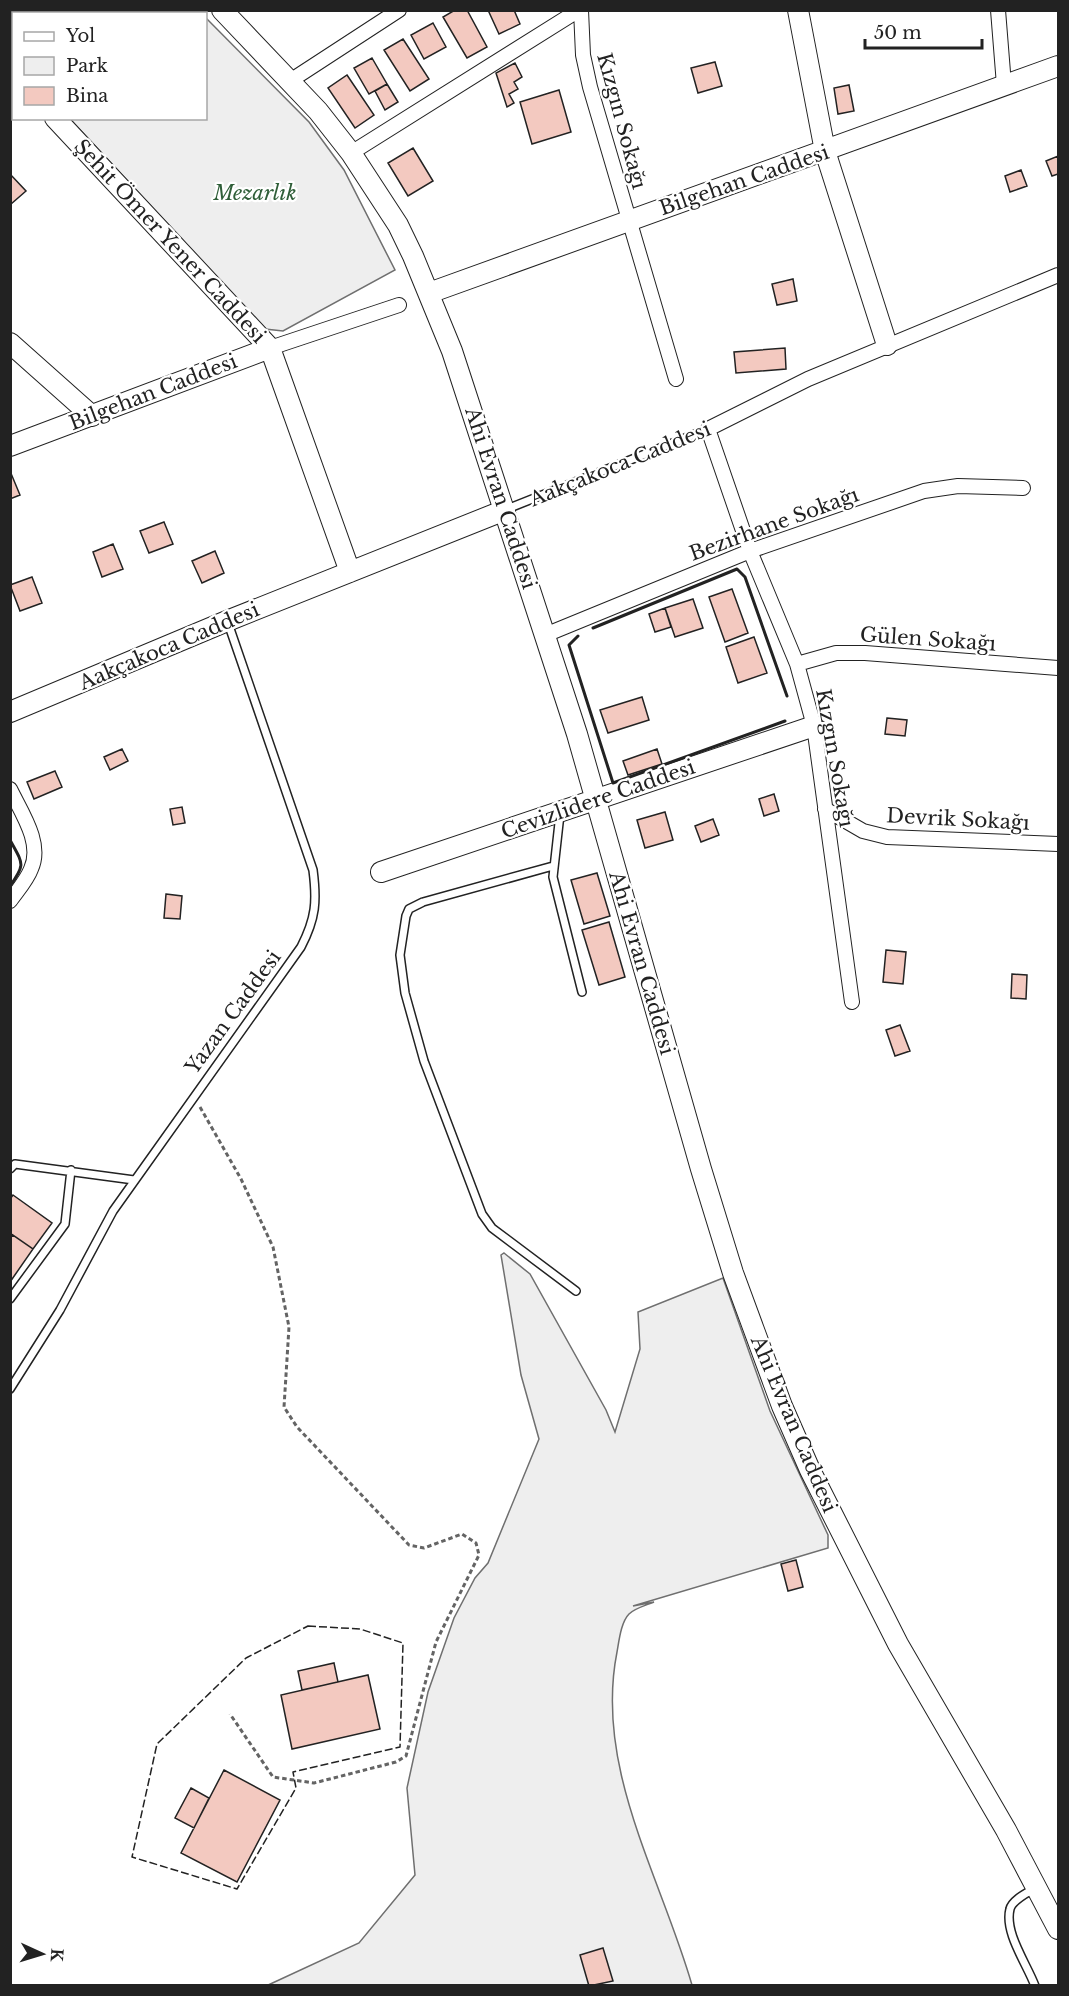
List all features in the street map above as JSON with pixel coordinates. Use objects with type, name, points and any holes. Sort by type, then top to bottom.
[{"type":"street","name":"Ahi Evran Caddesi","points":[[222,10],[290,81],[351,153],[398,225],[429,293],[452,351],[545,635],[597,800],[704,1179],[733,1273],[782,1406],[828,1507],[898,1644],[1059,1929]]},
{"type":"street","points":[[290,81],[399,10]]},
{"type":"street","points":[[351,153],[580,10]]},
{"type":"street","name":"Kızgın Sokağı","points":[[580,10],[583,55],[590,87],[676,379]]},
{"type":"street","points":[[798,10],[825,152],[887,345]]},
{"type":"street","points":[[998,10],[1004,85]]},
{"type":"street","name":"Bilgehan Caddesi","points":[[429,293],[1059,66]]},
{"type":"street","name":"Şehit Ömer Yener Caddesi","points":[[57,120],[270,348],[350,572]]},
{"type":"street","name":"Aakçakoca Caddesi","points":[[708,429],[767,398],[887,345],[1059,275]]},
{"type":"street","name":"Bilgehan Caddesi","points":[[10,446],[270,348],[399,305]]},
{"type":"street","points":[[10,343],[92,416]]},
{"type":"street","name":"Kızgın Sokağı","points":[[708,429],[750,551],[797,664],[814,726],[852,1002]]},
{"type":"street","name":"Bezirhane Sokağı","points":[[545,635],[750,551],[924,491],[958,486],[1023,488]]},
{"type":"street","name":"Aakçakoca Caddesi","points":[[10,712],[227,621],[505,510]]},
{"type":"street","name":"Gülen Sokağı","points":[[797,664],[836,653],[865,653],[1059,668]]},
{"type":"street","name":"Cevizlidere Caddesi","points":[[381,872],[814,726]]},
{"type":"street","points":[[10,789],[31,833],[35,852],[32,869],[10,901]]},
{"type":"street","name":"Devrik Sokağı","points":[[825,809],[863,831],[887,837],[1059,843]]},
{"type":"lane","name":"Aakçakoca Caddesi","points":[[505,510],[708,429]]},
{"type":"lane","name":"Yazan Caddesi","points":[[10,1389],[60,1311],[113,1211],[193,1095],[301,947],[311,928],[317,900],[313,870],[227,621]]},
{"type":"lane","points":[[560,812],[553,878],[582,992]]},
{"type":"lane","points":[[553,866],[423,902],[409,909],[400,955],[405,993],[424,1061],[482,1214],[492,1228],[576,1291]]},
{"type":"lane","points":[[10,1169],[15,1164],[134,1180]]},
{"type":"lane","points":[[10,1299],[64,1224],[71,1170]]},
{"type":"lane","points":[[1035,1986],[1014,1939],[1010,1910],[1013,1904],[1037,1887]]},
{"type":"path","points":[[193,1095],[241,1179],[273,1247],[289,1327],[284,1407],[297,1427],[410,1545],[424,1548],[462,1534],[476,1543],[479,1555],[436,1642],[406,1756],[396,1762],[314,1783],[273,1777],[230,1714]]},
{"type":"green space","points":[[11,11],[200,12],[12,12],[12,56]]},
{"type":"green space","name":"Mezarlık","points":[[207,19],[309,122],[344,170],[395,270],[283,331],[265,329],[71,120],[207,120]]},
{"type":"green space","points":[[504,1253],[530,1274],[606,1410],[615,1432],[640,1349],[638,1312],[723,1278],[770,1411],[828,1535],[828,1548],[633,1606],[654,1602],[632,1612],[626,1617],[622,1627],[612,1695],[615,1738],[622,1780],[634,1822],[692,1985],[266,1986],[359,1943],[415,1875],[407,1788],[428,1692],[454,1618],[475,1578],[488,1563],[539,1439],[521,1375],[501,1255]]},
{"type":"building","points":[[455,10],[467,10],[487,47],[467,58],[443,17]]},
{"type":"building","points":[[488,10],[514,10],[520,24],[499,34]]},
{"type":"building","points":[[433,23],[446,47],[424,59],[411,35]]},
{"type":"building","points":[[403,39],[429,79],[410,91],[384,50]]},
{"type":"building","points":[[372,58],[387,84],[369,94],[354,68]]},
{"type":"building","points":[[715,62],[722,86],[698,93],[691,68]]},
{"type":"building","points":[[515,63],[522,77],[514,82],[518,89],[509,94],[514,103],[507,107],[496,73]]},
{"type":"building","points":[[347,75],[374,115],[355,128],[328,88]]},
{"type":"building","points":[[387,84],[398,102],[385,110],[375,91]]},
{"type":"building","points":[[849,85],[854,111],[838,114],[834,88]]},
{"type":"building","points":[[559,90],[571,132],[532,144],[520,102]]},
{"type":"building","points":[[413,148],[433,181],[408,196],[388,163]]},
{"type":"building","points":[[1058,156],[1058,174],[1052,176],[1046,161]]},
{"type":"building","points":[[1021,170],[1027,186],[1010,192],[1005,176]]},
{"type":"building","points":[[10,174],[26,191],[11,204],[10,204]]},
{"type":"building","points":[[793,279],[797,301],[777,305],[772,284]]},
{"type":"building","points":[[785,348],[786,369],[736,373],[734,352]]},
{"type":"building","points":[[10,471],[20,495],[10,499]]},
{"type":"building","points":[[164,522],[173,544],[149,553],[140,531]]},
{"type":"building","points":[[113,544],[123,569],[102,577],[93,552]]},
{"type":"building","points":[[215,551],[224,573],[202,583],[192,561]]},
{"type":"building","points":[[32,577],[42,603],[20,611],[10,585]]},
{"type":"building","points":[[732,589],[748,633],[725,642],[709,597]]},
{"type":"building","points":[[693,599],[703,628],[675,637],[665,608]]},
{"type":"building","points":[[665,608],[671,627],[655,632],[649,614]]},
{"type":"building","points":[[754,637],[767,673],[738,683],[726,647]]},
{"type":"building","points":[[642,697],[649,720],[608,733],[600,710]]},
{"type":"building","points":[[887,718],[907,720],[905,736],[885,734]]},
{"type":"building","points":[[122,749],[128,761],[110,770],[104,757]]},
{"type":"building","points":[[657,749],[662,764],[628,775],[623,761]]},
{"type":"building","points":[[55,771],[62,787],[34,799],[27,782]]},
{"type":"building","points":[[774,794],[779,811],[764,816],[759,799]]},
{"type":"building","points":[[182,807],[185,823],[173,825],[170,809]]},
{"type":"building","points":[[665,812],[673,840],[645,848],[637,820]]},
{"type":"building","points":[[713,819],[719,835],[701,842],[695,826]]},
{"type":"building","points":[[597,873],[610,916],[584,924],[571,880]]},
{"type":"building","points":[[166,894],[182,896],[180,919],[164,918]]},
{"type":"building","points":[[609,922],[625,977],[599,985],[582,930]]},
{"type":"building","points":[[886,950],[906,952],[903,984],[883,982]]},
{"type":"building","points":[[1012,974],[1027,975],[1026,999],[1011,998]]},
{"type":"building","points":[[900,1025],[910,1051],[895,1056],[886,1030]]},
{"type":"building","points":[[13,1195],[52,1223],[33,1249],[10,1233],[10,1199]]},
{"type":"building","points":[[13,1235],[33,1249],[10,1282],[10,1238]]},
{"type":"building","points":[[796,1560],[803,1587],[788,1591],[781,1564]]},
{"type":"building","points":[[334,1663],[338,1682],[302,1690],[298,1671]]},
{"type":"building","points":[[368,1675],[380,1729],[292,1749],[281,1695]]},
{"type":"building","points":[[224,1770],[280,1800],[237,1882],[181,1853]]},
{"type":"building","points":[[191,1788],[209,1798],[194,1828],[175,1818]]},
{"type":"building","points":[[603,1948],[613,1981],[589,1986],[580,1955]]},
{"type":"fence","points":[[308,1626],[360,1629],[403,1643],[400,1747],[293,1772],[296,1788],[237,1889],[132,1857],[157,1744],[246,1658],[308,1626]]},
{"type":"wall","points":[[593,628],[737,569],[745,577],[787,696]]},
{"type":"wall","points":[[578,636],[569,645],[613,783],[785,721]]},
{"type":"wall","points":[[10,840],[21,864],[19,873],[10,886]]}]
